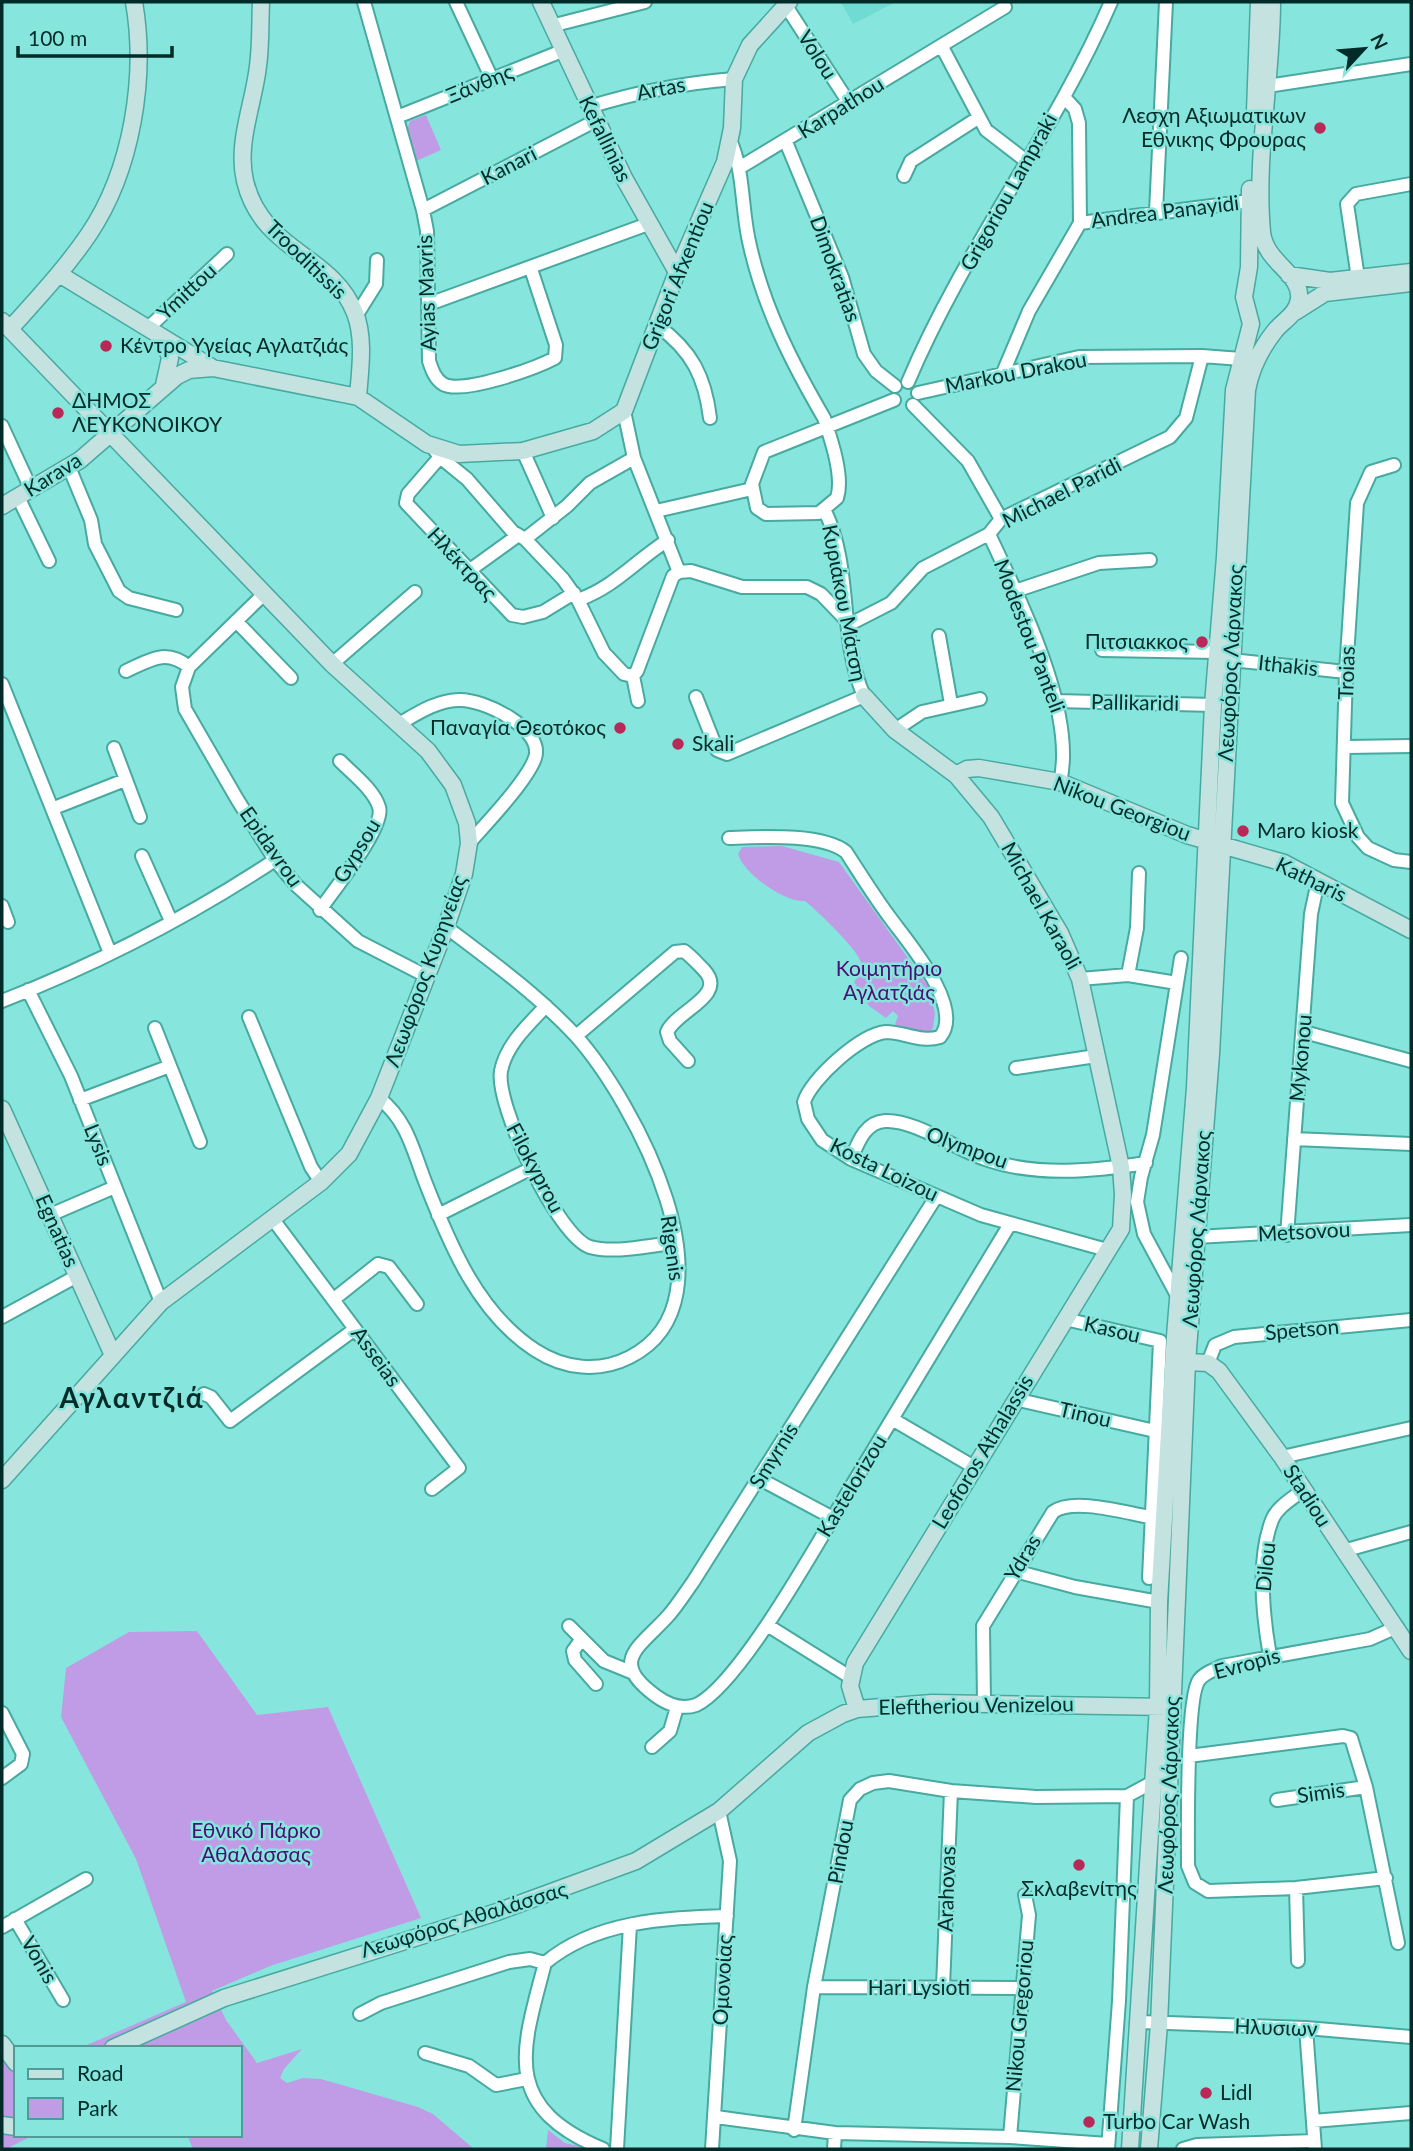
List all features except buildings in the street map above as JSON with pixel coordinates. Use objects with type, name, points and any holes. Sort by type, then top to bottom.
[{"type":"main road","points":[[6,325],[59,274],[99,217],[130,132],[138,54],[134,2]]},
{"type":"main road","name":"Trooditissis","points":[[261,2],[258,66],[242,162],[245,181],[265,225],[275,236],[323,271],[345,293],[356,316],[361,361],[358,397]]},
{"type":"main road","name":"Kefallinias","points":[[541,2],[592,114],[648,224],[677,272]]},
{"type":"main road","name":"Λεωφόρος Λάρνακος","points":[[1149,2149],[1159,2024],[1166,1707],[1196,1237],[1234,390],[1250,332],[1249,312],[1244,297],[1248,282],[1259,2]]},
{"type":"main road","points":[[1249,312],[1268,323],[1289,317],[1299,301],[1299,291],[1268,253],[1262,234],[1261,180],[1273,43],[1272,2]]},
{"type":"main road","points":[[734,79],[750,45],[788,4]]},
{"type":"main road","name":"Grigori Afxentiou","points":[[624,411],[677,272],[725,162],[730,140],[734,79]]},
{"type":"main road","points":[[1248,282],[1262,270],[1330,281],[1411,272]]},
{"type":"main road","points":[[59,274],[213,368],[358,397],[435,451],[478,455],[523,452],[593,431],[624,411]]},
{"type":"main road","name":"Λεωφόρος Λάρνακος","points":[[1130,2149],[1153,1782],[1166,1707],[1159,1602],[1214,842],[1213,705],[1224,656],[1247,390],[1259,354],[1289,317],[1312,299],[1325,293],[1411,283]]},
{"type":"main road","name":"Λεωφόρος Κυρηνείας","points":[[2,1480],[112,1353],[161,1302],[321,1182],[349,1154],[379,1098],[446,927],[464,874],[469,843],[467,823],[453,785],[428,751],[332,664],[6,325]]},
{"type":"main road","points":[[164,340],[170,358],[164,385]]},
{"type":"main road","name":"Karava","points":[[2,506],[69,467],[164,385],[183,372],[213,368]]},
{"type":"main road","name":"Michael Karaoli","points":[[864,696],[894,730],[956,775],[991,817],[1060,933],[1080,979],[1121,1167],[1124,1195],[1121,1229]]},
{"type":"main road","name":"Nikou Georgiou","points":[[956,775],[967,769],[979,768],[1060,782],[1214,842]]},
{"type":"main road","name":"Katharis","points":[[1214,842],[1284,863],[1411,930]]},
{"type":"main road","name":"Egnatias","points":[[2,1109],[112,1353]]},
{"type":"main road","name":"Leoforos Athalassis","points":[[850,1677],[855,1663],[1121,1229]]},
{"type":"main road","points":[[1187,1362],[1208,1363]]},
{"type":"main road","name":"Stadiou","points":[[1208,1363],[1219,1371],[1282,1457],[1411,1651]]},
{"type":"main road","points":[[850,1677],[857,1709]]},
{"type":"main road","name":"Eleftheriou Venizelou","points":[[790,1749],[827,1721],[857,1709],[984,1702],[1166,1707]]},
{"type":"main road","name":"Λεωφόρος Αθαλάσσας","points":[[117,2046],[223,1998],[497,1912],[636,1861],[719,1811],[790,1749]]},
{"type":"main road","points":[[2,2044],[14,2063]]},
{"type":"street","name":"Ayias Mavris","points":[[364,2],[423,210],[427,231],[429,361],[437,379],[445,385],[461,387],[548,362],[557,352],[531,269]]},
{"type":"street","points":[[456,2],[492,79]]},
{"type":"street","points":[[551,26],[643,2]]},
{"type":"street","name":"Grigoriou Lampraki","points":[[894,400],[1026,160],[1064,97],[1111,2]]},
{"type":"street","points":[[1156,212],[1166,2]]},
{"type":"street","name":"Volou","points":[[788,4],[849,103]]},
{"type":"street","name":"Karpathou","points":[[739,169],[1005,7]]},
{"type":"street","points":[[942,47],[978,118],[991,136],[1026,160]]},
{"type":"street","name":"Ξάνθης","points":[[397,117],[562,51]]},
{"type":"street","points":[[1268,86],[1411,64]]},
{"type":"street","name":"Artas","points":[[592,114],[633,94],[696,82],[734,79]]},
{"type":"street","points":[[1002,375],[1029,311],[1080,223],[1079,122],[1075,109],[1064,97]]},
{"type":"street","name":"Kanari","points":[[423,210],[592,114]]},
{"type":"street","points":[[904,176],[911,161],[978,118]]},
{"type":"street","points":[[730,140],[739,169],[749,243],[765,299],[828,429],[839,493],[825,511],[789,516],[760,512],[752,489],[764,452],[828,429],[894,400],[902,407],[915,399]]},
{"type":"street","name":"Dimokratias","points":[[786,142],[842,277],[864,354],[876,371],[902,384],[968,461],[1001,519]]},
{"type":"street","points":[[1358,278],[1347,204],[1356,194],[1411,184]]},
{"type":"street","name":"Andrea Panayidi","points":[[1080,223],[1250,201]]},
{"type":"street","points":[[429,304],[531,269],[648,224]]},
{"type":"street","name":"Ymittou","points":[[147,329],[227,254]]},
{"type":"street","points":[[356,316],[376,284],[377,260]]},
{"type":"street","points":[[658,326],[692,358],[704,386],[710,418]]},
{"type":"street","name":"Markou Drakou","points":[[915,399],[1079,357],[1202,356],[1241,359]]},
{"type":"street","name":"Michael Paridi","points":[[850,624],[891,603],[923,568],[989,534],[1001,519],[1170,437],[1186,418],[1202,356]]},
{"type":"street","points":[[624,411],[634,458],[679,572]]},
{"type":"street","points":[[2,426],[49,561]]},
{"type":"street","points":[[435,451],[467,479],[576,597],[604,653],[624,674],[633,676]]},
{"type":"street","name":"Ηλέκτρας","points":[[435,451],[408,494],[406,503],[508,612],[523,617],[543,612],[612,585],[638,560],[668,540]]},
{"type":"street","points":[[523,452],[553,519]]},
{"type":"street","points":[[470,570],[553,519],[590,483],[634,458]]},
{"type":"street","name":"Troias","points":[[1394,465],[1371,472],[1356,503],[1346,672],[1346,747],[1342,803],[1357,838],[1378,854],[1411,862]]},
{"type":"street","points":[[69,467],[91,520],[95,544],[119,591],[129,598],[176,610]]},
{"type":"street","points":[[656,511],[752,489]]},
{"type":"street","name":"Κυριάκου Μάτση","points":[[825,511],[836,548],[850,624],[855,672],[864,696]]},
{"type":"street","name":"Modestou Panteli","points":[[989,534],[1015,591],[1057,701],[1063,743],[1060,782]]},
{"type":"street","points":[[1015,591],[1099,563],[1150,559]]},
{"type":"street","points":[[638,701],[633,676],[673,576],[679,572],[691,571],[742,587],[770,585],[814,590],[850,624]]},
{"type":"street","points":[[332,664],[415,592]]},
{"type":"street","points":[[127,671],[163,655],[189,667],[264,594]]},
{"type":"street","points":[[236,621],[290,678]]},
{"type":"street","points":[[939,636],[951,704]]},
{"type":"street","name":"Ithakis","points":[[1102,650],[1224,656],[1346,672]]},
{"type":"street","name":"Epidavrou","points":[[189,667],[182,687],[185,709],[275,860],[320,910],[358,942],[426,976]]},
{"type":"street","points":[[2,684],[110,953]]},
{"type":"street","points":[[696,697],[717,750],[727,754],[864,696]]},
{"type":"street","points":[[894,730],[922,712],[980,699]]},
{"type":"street","points":[[399,724],[434,705],[470,701],[493,709],[533,737],[537,749],[529,770],[469,843]]},
{"type":"street","name":"Pallikaridi","points":[[1057,701],[1213,705]]},
{"type":"street","points":[[1346,747],[1411,746]]},
{"type":"street","points":[[114,748],[140,817]]},
{"type":"street","name":"Gypsou","points":[[320,910],[366,844],[380,815],[377,802],[340,761]]},
{"type":"street","points":[[54,808],[125,780]]},
{"type":"street","name":"Kosta Loizou","points":[[729,838],[812,841],[838,846],[846,852],[892,920],[920,954],[935,982],[946,1017],[946,1028],[940,1037],[916,1038],[890,1032],[868,1038],[818,1077],[807,1092],[805,1110],[815,1130],[831,1147],[851,1158],[936,1196],[1010,1224],[1107,1250]]},
{"type":"street","points":[[142,856],[171,921]]},
{"type":"street","points":[[2,1001],[110,953],[228,891],[275,860]]},
{"type":"street","points":[[1128,975],[1137,928],[1139,873]]},
{"type":"street","name":"Mykonou","points":[[1287,1234],[1311,914],[1318,881]]},
{"type":"street","points":[[2,906],[8,922]]},
{"type":"street","name":"Rigenis","points":[[379,1098],[398,1115],[409,1133],[438,1215],[473,1286],[487,1305],[523,1341],[548,1358],[568,1366],[598,1367],[621,1362],[644,1349],[662,1332],[678,1293],[675,1243],[651,1157],[634,1120],[609,1077],[576,1036],[546,1006],[446,927]]},
{"type":"street","points":[[576,1036],[675,952],[684,951],[709,976],[712,984],[710,991],[674,1022],[667,1032],[670,1041],[688,1061]]},
{"type":"street","points":[[1179,1299],[1144,1234],[1138,1202],[1140,1177],[1146,1163],[1181,958]]},
{"type":"street","points":[[1080,979],[1128,975],[1177,983]]},
{"type":"street","name":"Lysis","points":[[28,990],[80,1100],[161,1302]]},
{"type":"street","name":"Filokyprou","points":[[546,1006],[518,1036],[501,1072],[505,1111],[532,1168],[569,1232],[579,1242],[605,1249],[675,1243]]},
{"type":"street","points":[[249,1017],[311,1167],[321,1182]]},
{"type":"street","points":[[155,1028],[200,1142]]},
{"type":"street","points":[[1304,1032],[1411,1061]]},
{"type":"street","points":[[1016,1068],[1096,1056]]},
{"type":"street","points":[[80,1100],[170,1066]]},
{"type":"street","name":"Olympou","points":[[851,1158],[863,1133],[873,1124],[884,1121],[912,1127],[998,1163],[1049,1170],[1121,1167],[1146,1163]]},
{"type":"street","points":[[1294,1139],[1411,1144]]},
{"type":"street","points":[[438,1215],[532,1168]]},
{"type":"street","points":[[50,1215],[115,1187]]},
{"type":"street","name":"Smyrnis","points":[[631,1672],[630,1660],[639,1644],[677,1604],[760,1479],[936,1196]]},
{"type":"street","name":"Asseias","points":[[272,1218],[460,1468],[432,1489]]},
{"type":"street","name":"Kastelorizou","points":[[677,1707],[693,1706],[712,1695],[767,1625],[1010,1224]]},
{"type":"street","name":"Metsovou","points":[[1196,1237],[1411,1225]]},
{"type":"street","points":[[1121,1229],[1133,1229],[1144,1234]]},
{"type":"street","points":[[334,1299],[378,1264],[389,1267],[417,1304]]},
{"type":"street","points":[[2,1317],[77,1276]]},
{"type":"street","name":"Kasou","points":[[1065,1319],[1160,1341],[1155,1431]]},
{"type":"street","name":"Spetson","points":[[1208,1363],[1214,1345],[1234,1337],[1411,1320]]},
{"type":"street","points":[[204,1394],[211,1397],[230,1421],[355,1329]]},
{"type":"street","name":"Tinou","points":[[1015,1399],[1155,1431]]},
{"type":"street","points":[[892,1419],[974,1467]]},
{"type":"street","points":[[1282,1457],[1411,1428]]},
{"type":"street","points":[[1149,1578],[1155,1431]]},
{"type":"street","points":[[760,1479],[833,1518]]},
{"type":"street","name":"Dilou","points":[[1270,1656],[1263,1603],[1268,1539],[1272,1520],[1281,1507],[1303,1490]]},
{"type":"street","name":"Ydras","points":[[984,1702],[983,1626],[1048,1517],[1058,1508],[1079,1505],[1150,1517]]},
{"type":"street","points":[[1343,1552],[1411,1532]]},
{"type":"street","points":[[1015,1571],[1076,1587],[1159,1602]]},
{"type":"street","points":[[767,1625],[850,1677]]},
{"type":"street","points":[[569,1626],[604,1661],[631,1672],[641,1685],[677,1707],[670,1731],[652,1747]]},
{"type":"street","name":"Evropis","points":[[1386,1878],[1296,1888],[1208,1891],[1195,1883],[1188,1866],[1189,1756],[1194,1691],[1199,1680],[1222,1666],[1370,1639],[1397,1627]]},
{"type":"street","points":[[581,1640],[573,1651],[575,1660],[596,1684]]},
{"type":"street","points":[[2,1713],[23,1754],[21,1764],[2,1778]]},
{"type":"street","points":[[1189,1756],[1343,1736],[1351,1738],[1356,1745],[1366,1787],[1398,1943]]},
{"type":"street","name":"Pindou","points":[[794,2130],[814,1987],[850,1800],[860,1789],[873,1783],[889,1781],[951,1791],[1036,1797],[1127,1796],[1153,1782]]},
{"type":"street","name":"Simis","points":[[1277,1800],[1366,1787]]},
{"type":"street","name":"Arahovas","points":[[943,1987],[951,1791]]},
{"type":"street","points":[[716,2117],[794,2130],[1010,2137],[1108,2147],[1119,2001],[1127,1796]]},
{"type":"street","name":"Ομονοίας","points":[[712,2149],[730,1861],[719,1811]]},
{"type":"street","points":[[2,1927],[86,1879]]},
{"type":"street","points":[[1296,1888],[1298,1961]]},
{"type":"street","name":"Nikou Gregoriou","points":[[1010,2137],[1029,1915],[1025,1895]]},
{"type":"street","points":[[603,2149],[555,2122],[540,2106],[527,2079],[523,2052],[545,1963],[582,1938],[630,1925],[671,1918],[727,1916]]},
{"type":"street","name":"Vonis","points":[[15,1919],[63,2000]]},
{"type":"street","points":[[617,2149],[630,1925]]},
{"type":"street","points":[[360,2014],[381,2003],[509,1962],[530,1959],[545,1963]]},
{"type":"street","name":"Hari Lysioti","points":[[814,1987],[1023,1988]]},
{"type":"street","name":"Ηλυσιων","points":[[1140,2022],[1306,2028],[1411,2038]]},
{"type":"street","points":[[1183,2149],[1197,2145],[1315,2145],[1306,2028]]},
{"type":"street","points":[[425,2053],[469,2066],[496,2085],[527,2079]]},
{"type":"street","points":[[1313,2121],[1411,2113]]},
{"type":"street","points":[[834,2149],[835,2133]]},
{"type":"street","points":[[932,2149],[934,2135]]},
{"type":"shaded area","points":[[841,2],[896,2],[853,24]]},
{"type":"green space","points":[[426,115],[441,150],[414,162],[406,133],[410,121]]},
{"type":"green space","name":"Κοιμητήριο Αγλατζιάς","points":[[782,846],[839,862],[928,986],[935,1013],[933,1028],[925,1036],[898,1030],[895,1024],[898,1016],[893,1011],[886,1018],[869,1006],[854,982],[862,967],[861,961],[848,943],[805,901],[776,892],[756,878],[741,862],[738,854],[742,847]]},
{"type":"green space","name":"Εθνικό Πάρκο Αθαλάσσας","points":[[197,1631],[257,1715],[328,1707],[421,1918],[270,1966],[212,1991],[226,2020],[257,2063],[302,2049],[284,2069],[280,2078],[287,2083],[303,2078],[321,2079],[418,2107],[433,2114],[474,2149],[193,2149],[188,2137],[242,2137],[242,2046],[85,2046],[186,2002],[136,1859],[61,1717],[66,1668],[129,1632]]},
{"type":"green space","points":[[2,2041],[14,2050],[14,2137],[30,2137],[2,2149]]},
{"type":"green space","points":[[548,2130],[565,2143],[591,2149],[546,2149]]},
{"type":"place","name":"Λεσχη Αξιωματικων Εθνικης Φρουρας","points":[[1320,128]]},
{"type":"place","name":"Κέντρο Υγείας Αγλατζιάς","points":[[106,346]]},
{"type":"place","name":"ΔΗΜΟΣ ΛΕΥΚΟΝΟΙΚΟΥ","points":[[58,413]]},
{"type":"place","name":"Πιτσιακκος","points":[[1202,642]]},
{"type":"place","name":"Παναγία Θεοτόκος","points":[[620,728]]},
{"type":"place","name":"Skali","points":[[678,744]]},
{"type":"place","name":"Maro kiosk","points":[[1243,831]]},
{"type":"place","name":"Σκλαβενίτης","points":[[1079,1865]]},
{"type":"place","name":"Lidl","points":[[1206,2093]]},
{"type":"place","name":"Turbo Car Wash","points":[[1089,2122]]},
{"type":"district","name":"Αγλαντζιά","points":[[132,1398]]}]
